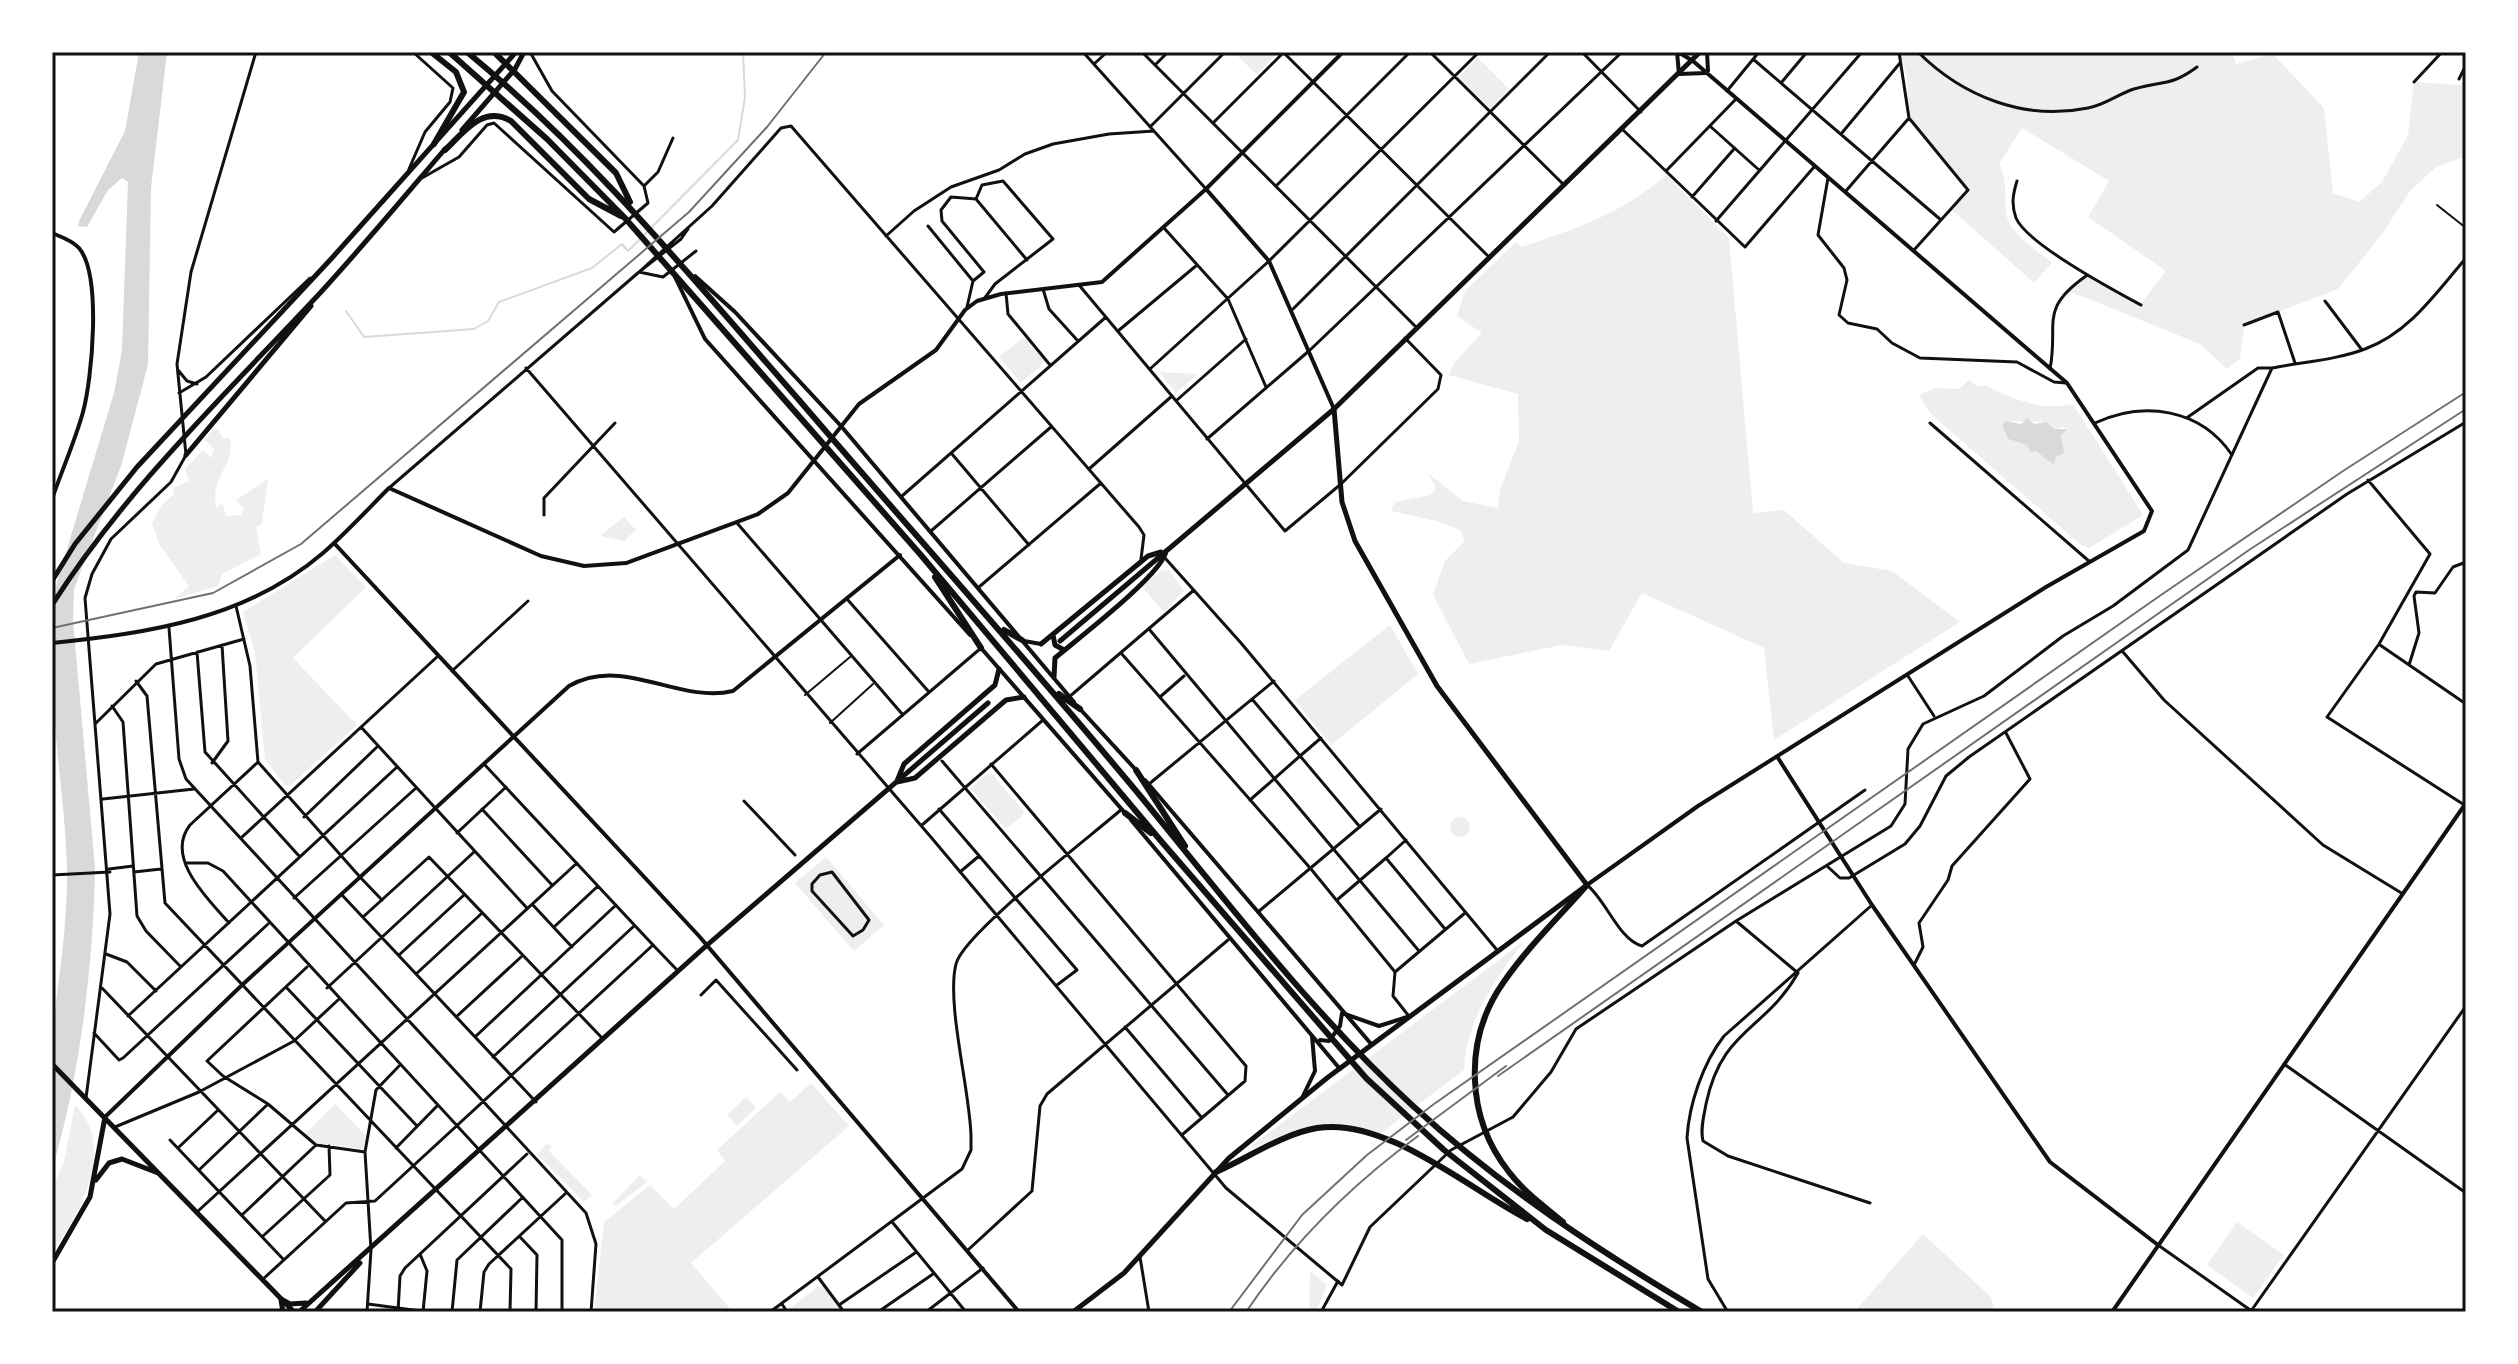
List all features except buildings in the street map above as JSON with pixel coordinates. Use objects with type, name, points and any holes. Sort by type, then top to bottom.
[{"type":"highway","points":[[431,52],[456,72],[464,92],[434,144]]},
{"type":"highway","points":[[449,52],[503,97],[624,217],[920,554],[1161,841],[1366,1078],[1490,1188],[1546,1230]]},
{"type":"highway","points":[[467,52],[510,88],[633,209],[1000,628],[1197,866],[1382,1076],[1498,1178],[1587,1242],[1702,1312]]},
{"type":"highway","points":[[494,52],[515,69],[616,173],[633,209]]},
{"type":"highway","points":[[445,150],[483,117],[501,115],[511,121],[589,199],[624,217]]},
{"type":"highway","points":[[920,554],[981,648]]},
{"type":"highway","points":[[1000,628],[1022,640]]},
{"type":"highway","points":[[1050,687],[1080,709]]},
{"type":"highway","points":[[1136,770],[1197,866]]},
{"type":"highway","points":[[1123,811],[1161,841]]},
{"type":"highway","points":[[1587,885],[1497,992],[1478,1044],[1476,1095],[1489,1140],[1509,1173],[1525,1191],[1587,1242]]},
{"type":"highway","points":[[1216,1172],[1304,1131],[1345,1127],[1381,1135],[1482,1196],[1546,1230],[1679,1312]]},
{"type":"main road","points":[[52,581],[84,533],[190,407],[328,262],[516,52]]},
{"type":"main road","points":[[52,605],[85,553],[146,477],[322,291],[515,69],[524,52]]},
{"type":"main road","points":[[1060,641],[1334,409],[1700,52]]},
{"type":"main road","points":[[186,455],[278,349],[322,291]]},
{"type":"main road","points":[[1073,1312],[1140,1257],[1216,1172],[1302,1098],[1587,885],[1437,686],[1355,541],[1342,502],[1334,409]]},
{"type":"main road","points":[[1054,677],[1053,660],[1149,578],[1165,558],[1166,550]]},
{"type":"main road","points":[[1041,644],[1139,563],[1166,550]]},
{"type":"main road","points":[[1053,634],[1055,645],[1064,650]]},
{"type":"main road","points":[[896,782],[904,764],[989,690],[998,680],[999,669]]},
{"type":"main road","points":[[989,690],[998,695],[1001,704]]},
{"type":"main road","points":[[896,782],[915,778],[1011,697],[1024,697]]},
{"type":"main road","points":[[52,1064],[262,1280],[297,1312],[437,1192],[706,946],[988,703]]},
{"type":"main road","points":[[52,1263],[82,1215],[93,1184],[105,1117]]},
{"type":"main road","points":[[93,1184],[109,1163],[122,1159],[162,1175]]},
{"type":"main road","points":[[315,1312],[371,1250]]},
{"type":"main road","points":[[281,1299],[300,1305],[312,1301]]},
{"type":"main road","points":[[281,1299],[283,1312]]},
{"type":"street","points":[[83,1095],[106,954],[108,871],[96,723],[85,640],[85,598],[100,558],[131,517],[171,482],[186,455],[177,369],[191,272],[256,52]]},
{"type":"street","points":[[408,171],[425,132],[450,102],[453,88],[413,52]]},
{"type":"street","points":[[419,179],[459,157],[487,125],[494,123],[614,232],[648,203],[644,186],[552,91],[530,52]]},
{"type":"street","points":[[1083,52],[1269,261],[1293,309],[1334,409]]},
{"type":"street","points":[[1094,64],[1107,52]]},
{"type":"street","points":[[1142,52],[1416,327]]},
{"type":"street","points":[[1155,65],[1168,52]]},
{"type":"street","points":[[1150,127],[1225,52]]},
{"type":"street","points":[[1213,123],[1284,52],[1488,256]]},
{"type":"street","points":[[389,488],[566,564],[600,567],[626,563],[737,523],[777,504],[871,392],[936,350],[965,310],[984,299],[1006,293],[1102,282],[1206,189],[1343,52]]},
{"type":"street","points":[[1276,186],[1410,52]]},
{"type":"street","points":[[1430,52],[1564,185]]},
{"type":"street","points":[[1150,369],[1269,261],[1479,52]]},
{"type":"street","points":[[1293,309],[1550,52]]},
{"type":"street","points":[[1582,52],[1641,112]]},
{"type":"street","points":[[1207,439],[1310,350],[1622,52]]},
{"type":"street","points":[[1677,52],[1693,61],[2067,383],[2152,511],[2144,531],[1660,831],[1587,885],[1632,942],[1642,946],[1865,790]]},
{"type":"street","points":[[1677,52],[1679,74],[1708,74]]},
{"type":"street","points":[[1707,52],[1708,74]]},
{"type":"street","points":[[1727,91],[1759,52]]},
{"type":"street","points":[[1781,83],[1807,52]]},
{"type":"street","points":[[1716,221],[1862,52]]},
{"type":"street","points":[[1899,52],[1909,118],[1968,190],[1914,250]]},
{"type":"street","points":[[1918,52],[1971,91],[2006,106],[2047,113],[2106,104],[2132,89],[2176,82],[2197,67]]},
{"type":"street","points":[[2414,82],[2442,52]]},
{"type":"street","points":[[1753,59],[1941,220]]},
{"type":"street","points":[[1841,134],[1901,61]]},
{"type":"street","points":[[2459,79],[2466,65]]},
{"type":"street","points":[[1666,171],[1736,99]]},
{"type":"street","points":[[1845,192],[1909,118]]},
{"type":"street","points":[[52,643],[169,628],[236,606],[295,574],[334,543],[389,488],[688,229],[787,124],[1144,535],[1139,563]]},
{"type":"street","points":[[1710,126],[1759,170]]},
{"type":"street","points":[[1622,129],[1745,247],[1814,167]]},
{"type":"street","points":[[886,236],[942,193],[999,170],[1025,154],[1053,144],[1109,134],[1154,131]]},
{"type":"street","points":[[644,186],[658,172],[673,138]]},
{"type":"street","points":[[1692,197],[1735,148]]},
{"type":"street","points":[[1828,178],[1818,235],[1844,268],[1847,280],[1845,301],[1839,315],[1848,323],[1877,329],[1892,343],[1920,358],[2017,362],[2054,382],[2067,383]]},
{"type":"street","points":[[976,199],[982,185],[1003,181],[1053,239],[995,284],[984,299]]},
{"type":"street","points":[[2017,181],[2012,202],[2017,221],[2030,235],[2087,275],[2141,305]]},
{"type":"street","points":[[965,310],[973,281],[984,272],[942,221],[941,210],[951,197],[976,199],[1027,260]]},
{"type":"street","points":[[928,226],[973,281]]},
{"type":"street","points":[[1164,228],[1228,299],[1266,387]]},
{"type":"street","points":[[52,233],[74,243],[86,262],[92,333],[85,407],[52,499]]},
{"type":"street","points":[[639,272],[663,277],[696,251]]},
{"type":"street","points":[[2187,418],[2258,368],[2362,350],[2409,323],[2466,258]]},
{"type":"street","points":[[179,393],[197,384],[328,262]]},
{"type":"street","points":[[1118,331],[1197,265]]},
{"type":"street","points":[[683,267],[735,312],[841,426],[1069,697],[1149,784],[1372,1045]]},
{"type":"street","points":[[674,275],[705,339],[1024,697],[1340,1069]]},
{"type":"street","points":[[2050,369],[2053,352],[2050,327],[2055,307],[2066,290],[2087,275]]},
{"type":"street","points":[[1079,285],[1285,531],[1341,484],[1442,384],[1441,375],[1405,338]]},
{"type":"street","points":[[1043,287],[1049,309],[1078,341]]},
{"type":"street","points":[[1006,293],[1008,314],[1050,365]]},
{"type":"street","points":[[2325,301],[2362,350]]},
{"type":"street","points":[[2244,325],[2278,312],[2295,363]]},
{"type":"street","points":[[902,496],[1106,317]]},
{"type":"street","points":[[1176,401],[1246,339]]},
{"type":"street","points":[[526,368],[681,545],[805,695],[921,825],[1238,1199],[1342,1285],[1370,1227],[1451,1150],[1513,1117],[1551,1072],[1566,1040],[1576,1029],[1736,921],[1897,820],[1905,804],[1910,743],[1917,730],[1934,716],[1953,711],[1995,689],[2063,636],[2113,606],[2188,550],[2272,368]]},
{"type":"street","points":[[177,369],[187,381],[197,384]]},
{"type":"street","points":[[1089,469],[1172,396]]},
{"type":"street","points":[[2095,423],[2107,417],[2162,409],[2187,418],[2222,440],[2232,455]]},
{"type":"street","points":[[1827,866],[1840,878],[1849,878],[1898,850],[1920,826],[1946,776],[2368,480],[2466,422]]},
{"type":"street","points":[[544,515],[544,498],[615,423]]},
{"type":"street","points":[[1930,423],[2090,562]]},
{"type":"street","points":[[931,531],[1051,427]]},
{"type":"street","points":[[952,454],[1029,545]]},
{"type":"street","points":[[2112,1312],[2466,805],[2327,717],[2379,644],[2430,554],[2368,480]]},
{"type":"street","points":[[978,588],[1101,483]]},
{"type":"street","points":[[737,523],[903,715]]},
{"type":"street","points":[[334,543],[706,946],[1019,1312]]},
{"type":"street","points":[[105,1117],[241,986],[569,686],[596,674],[726,693],[743,686],[900,555]]},
{"type":"street","points":[[1165,558],[1274,681],[1497,950]]},
{"type":"street","points":[[2409,665],[2419,633],[2416,592],[2435,593],[2453,567],[2466,562]]},
{"type":"street","points":[[1069,697],[1195,590]]},
{"type":"street","points":[[847,598],[929,692]]},
{"type":"street","points":[[452,671],[528,601]]},
{"type":"street","points":[[236,606],[245,639],[258,762],[285,796],[382,900]]},
{"type":"street","points":[[169,628],[179,759],[194,789],[586,1213],[595,1236],[591,1312]]},
{"type":"street","points":[[1149,629],[1419,951]]},
{"type":"street","points":[[96,723],[148,669],[171,659],[245,639]]},
{"type":"street","points":[[1022,640],[1041,644]]},
{"type":"street","points":[[2379,644],[2466,704]]},
{"type":"street","points":[[212,763],[228,741],[222,645]]},
{"type":"street","points":[[857,754],[981,648]]},
{"type":"street","points":[[197,652],[205,752],[300,857]]},
{"type":"street","points":[[2123,652],[2164,700],[2323,845],[2403,894]]},
{"type":"street","points":[[1121,653],[1311,869],[1395,972]]},
{"type":"street","points":[[239,839],[438,656]]},
{"type":"street","points":[[1160,697],[1185,675]]},
{"type":"street","points":[[1908,676],[1934,716]]},
{"type":"street","points":[[136,681],[147,696],[165,903],[512,1271],[510,1312]]},
{"type":"street","points":[[1149,784],[1274,681]]},
{"type":"street","points":[[1252,699],[1360,827]]},
{"type":"street","points":[[112,706],[123,722],[133,864],[141,924],[181,967]]},
{"type":"street","points":[[921,825],[1043,720]]},
{"type":"street","points":[[361,727],[526,908]]},
{"type":"street","points":[[1914,965],[1923,947],[1919,923],[1948,880],[1952,866],[2030,779],[2005,732]]},
{"type":"street","points":[[1250,800],[1321,738]]},
{"type":"street","points":[[304,817],[378,746]]},
{"type":"street","points":[[1778,758],[1872,905],[2050,1162],[2158,1245],[2252,1311],[2466,1006]]},
{"type":"street","points":[[942,761],[1228,1095]]},
{"type":"street","points":[[229,923],[192,882],[186,863],[185,832],[258,762]]},
{"type":"street","points":[[484,763],[678,971]]},
{"type":"street","points":[[991,764],[1246,1066],[1248,1074],[1183,1134]]},
{"type":"street","points":[[128,1016],[397,767]]},
{"type":"street","points":[[457,833],[506,787]]},
{"type":"street","points":[[294,898],[416,788]]},
{"type":"street","points":[[103,799],[194,789]]},
{"type":"street","points":[[744,801],[795,855]]},
{"type":"street","points":[[482,809],[552,885]]},
{"type":"street","points":[[939,809],[1077,970],[1057,985]]},
{"type":"street","points":[[1258,912],[1381,809]]},
{"type":"street","points":[[770,1312],[962,1169],[971,1150],[955,966],[967,944],[996,915],[1123,811]]},
{"type":"street","points":[[1336,900],[1406,840]]},
{"type":"street","points":[[327,988],[474,852]]},
{"type":"street","points":[[960,872],[980,856]]},
{"type":"street","points":[[363,917],[429,857],[603,1039]]},
{"type":"street","points":[[1386,858],[1445,929]]},
{"type":"street","points":[[186,863],[204,862],[219,867],[379,1045],[562,1240],[562,1312]]},
{"type":"street","points":[[197,1212],[577,862]]},
{"type":"street","points":[[52,875],[108,871],[133,864]]},
{"type":"street","points":[[134,872],[161,869]]},
{"type":"street","points":[[832,872],[866,912],[868,925],[853,936],[848,933],[814,894],[815,881],[832,872]]},
{"type":"street","points":[[554,927],[598,885]]},
{"type":"street","points":[[341,894],[536,1102]]},
{"type":"street","points":[[399,955],[464,895]]},
{"type":"street","points":[[532,904],[572,947]]},
{"type":"street","points":[[475,1037],[616,905]]},
{"type":"street","points":[[1726,1309],[1708,1279],[1690,1163],[1688,1122],[1715,1047],[1872,905]]},
{"type":"street","points":[[1342,1013],[1379,1026],[1409,1016],[1393,996],[1395,972],[1465,913]]},
{"type":"street","points":[[416,974],[482,914]]},
{"type":"street","points":[[1736,921],[1798,973]]},
{"type":"street","points":[[94,1033],[119,1060],[268,924]]},
{"type":"street","points":[[493,1057],[635,925]]},
{"type":"street","points":[[968,1250],[1032,1191],[1040,1106],[1047,1094],[1228,940]]},
{"type":"street","points":[[262,1280],[346,1203],[375,1201],[653,945]]},
{"type":"street","points":[[106,954],[124,959],[156,991]]},
{"type":"street","points":[[456,1017],[522,956]]},
{"type":"street","points":[[308,966],[207,1061],[223,1076],[268,1104],[316,1145],[365,1152]]},
{"type":"street","points":[[1798,973],[1778,1004],[1723,1053],[1710,1083],[1703,1141],[1728,1156],[1870,1203]]},
{"type":"street","points":[[701,995],[716,980],[797,1070]]},
{"type":"street","points":[[286,987],[417,1126]]},
{"type":"street","points":[[102,988],[259,1156],[325,1221]]},
{"type":"street","points":[[115,1127],[199,1092],[223,1076],[294,1041],[338,1000]]},
{"type":"street","points":[[1312,1034],[1322,1042],[1329,1041],[1340,1026],[1342,1013]]},
{"type":"street","points":[[1125,1027],[1202,1118]]},
{"type":"street","points":[[1302,1098],[1315,1071],[1312,1034]]},
{"type":"street","points":[[2284,1064],[2466,1193]]},
{"type":"street","points":[[367,1312],[371,1250],[365,1152],[379,1086],[399,1066]]},
{"type":"street","points":[[199,1170],[268,1104]]},
{"type":"street","points":[[396,1148],[437,1106]]},
{"type":"street","points":[[178,1147],[217,1111]]},
{"type":"street","points":[[170,1140],[284,1260]]},
{"type":"street","points":[[242,1214],[316,1145]]},
{"type":"street","points":[[263,1236],[330,1175],[329,1146]]},
{"type":"street","points":[[398,1311],[400,1276],[528,1153]]},
{"type":"street","points":[[480,1312],[484,1272],[566,1193]]},
{"type":"street","points":[[452,1312],[457,1260],[523,1197]]},
{"type":"street","points":[[893,1223],[966,1312]]},
{"type":"street","points":[[520,1237],[537,1255],[536,1312]]},
{"type":"street","points":[[839,1305],[915,1253]]},
{"type":"street","points":[[368,1304],[398,1311],[425,1312],[427,1271],[420,1254]]},
{"type":"street","points":[[1140,1257],[1149,1312]]},
{"type":"street","points":[[926,1312],[983,1268]]},
{"type":"street","points":[[878,1312],[933,1274]]},
{"type":"street","points":[[818,1277],[844,1312]]},
{"type":"street","points":[[1321,1312],[1336,1280]]},
{"type":"street","points":[[782,1304],[787,1312]]},
{"type":"lane","points":[[2437,205],[2466,228]]},
{"type":"lane","points":[[805,695],[852,656]]},
{"type":"lane","points":[[830,723],[875,682]]},
{"type":"shaded area","points":[[139,52],[167,52],[151,188],[148,364],[122,463],[74,589],[73,620],[95,868],[94,906],[88,983],[77,1059],[52,1171],[51,1054],[67,889],[52,689],[53,618],[57,582],[114,393],[122,350],[128,182],[122,178],[108,190],[87,227],[78,226],[125,131]]},
{"type":"shaded area","points":[[1234,52],[1278,52],[1257,75]]},
{"type":"shaded area","points":[[1899,52],[2232,52],[2236,64],[2273,54],[2324,108],[2333,193],[2359,202],[2382,182],[2408,135],[2414,82],[2461,85],[2466,76],[2466,156],[2435,168],[2410,191],[2382,234],[2338,289],[2244,325],[2240,359],[2227,369],[2200,344],[2066,290],[2087,275],[2140,305],[2166,271],[2088,217],[2109,181],[2022,128],[1999,164],[2005,182],[2006,213],[2018,235],[2052,263],[2034,283],[1951,209],[1967,190],[1909,115],[1907,77]]},
{"type":"shaded area","points":[[1478,58],[1509,89],[1490,108],[1458,77]]},
{"type":"shaded area","points":[[1666,175],[1729,238],[1753,513],[1784,510],[1844,563],[1892,571],[1960,622],[1774,740],[1764,648],[1642,593],[1609,651],[1562,645],[1469,664],[1433,595],[1445,561],[1465,541],[1460,530],[1437,521],[1391,511],[1395,502],[1430,495],[1436,488],[1428,473],[1463,501],[1498,508],[1500,490],[1519,441],[1518,394],[1449,375],[1454,363],[1482,333],[1457,316],[1465,291],[1516,242],[1522,247],[1616,210]]},
{"type":"shaded area","points":[[1024,337],[1045,362],[1021,383],[999,357]]},
{"type":"shaded area","points":[[1159,372],[1198,374],[1176,393]]},
{"type":"shaded area","points":[[1969,380],[1978,387],[1984,385],[2038,405],[2073,404],[2143,515],[2089,548],[2081,545],[1930,413],[1919,395],[1935,388],[1959,389]],"holes":[[[2011,421],[2046,422],[2055,429],[2067,429],[2061,435],[2064,453],[2050,456],[2030,451],[2027,445],[2008,439],[2002,424]]]},
{"type":"shaded area","points":[[2027,418],[2034,424],[2046,422],[2055,429],[2067,429],[2061,436],[2064,453],[2056,457],[2054,465],[2036,451],[2030,452],[2027,445],[2008,439],[2002,425],[2006,421],[2021,424]]},
{"type":"shaded area","points":[[213,429],[218,429],[223,438],[230,438],[231,447],[216,487],[216,508],[222,503],[226,516],[241,515],[244,508],[236,500],[268,479],[262,524],[256,527],[261,554],[222,574],[218,586],[174,599],[189,586],[159,544],[152,523],[162,505],[174,494],[173,488],[189,481],[185,469],[203,450],[211,458],[214,449],[205,440]]},
{"type":"shaded area","points":[[624,517],[636,530],[624,541],[600,536]]},
{"type":"shaded area","points":[[335,555],[366,587],[293,658],[357,725],[290,786],[285,785],[265,759],[255,653],[243,612]]},
{"type":"shaded area","points":[[1169,570],[1184,591],[1164,612],[1142,587],[1161,571]]},
{"type":"shaded area","points":[[1390,625],[1418,674],[1331,745],[1295,700]]},
{"type":"shaded area","points":[[987,774],[992,774],[1023,810],[1024,814],[1006,829],[970,788]]},
{"type":"shaded area","points":[[1460,817],[1467,820],[1470,827],[1467,834],[1460,837],[1453,834],[1450,827],[1453,820]]},
{"type":"shaded area","points":[[826,857],[884,925],[854,951],[795,883]]},
{"type":"shaded area","points":[[1524,941],[1502,971],[1476,1017],[1464,1070],[1378,1135],[1345,1129],[1314,1129],[1284,1135],[1254,1148],[1251,1146]]},
{"type":"shaded area","points":[[811,1083],[849,1126],[691,1263],[733,1312],[594,1312],[604,1222],[650,1185],[674,1209],[725,1161],[717,1150],[780,1092],[790,1102]]},
{"type":"shaded area","points":[[746,1097],[756,1108],[737,1126],[727,1115]]},
{"type":"shaded area","points":[[335,1104],[366,1136],[363,1149],[316,1143],[305,1134]]},
{"type":"shaded area","points":[[75,1105],[87,1122],[93,1140],[94,1160],[83,1200],[52,1253],[52,1190],[64,1161]]},
{"type":"shaded area","points":[[548,1143],[552,1147],[549,1151],[592,1195],[584,1202],[537,1154]]},
{"type":"shaded area","points":[[640,1175],[647,1182],[616,1206],[613,1203]]},
{"type":"shaded area","points":[[2237,1222],[2284,1255],[2253,1298],[2207,1265]]},
{"type":"shaded area","points":[[1923,1234],[1991,1297],[1995,1312],[1854,1312]]},
{"type":"shaded area","points":[[1310,1271],[1327,1285],[1316,1312],[1309,1312]]},
{"type":"shaded area","points":[[819,1286],[825,1287],[841,1312],[792,1312],[790,1308]]},
{"type":"waterway","points":[[644,235],[738,140],[745,97],[743,52]]},
{"type":"waterway","points":[[346,311],[364,337],[474,329],[488,321],[499,302],[592,268],[622,244],[628,251],[640,239]]},
{"type":"railway","points":[[52,628],[213,593],[301,544],[689,212],[767,127],[826,52]]},
{"type":"railway","points":[[1229,1312],[1302,1215],[1367,1155],[1434,1104],[2161,595],[2466,392]]},
{"type":"railway","points":[[1498,1076],[2249,550],[2466,409]]},
{"type":"railway","points":[[1406,1140],[1506,1066]]},
{"type":"railway","points":[[1246,1312],[1283,1262],[1324,1216],[1418,1136]]}]
